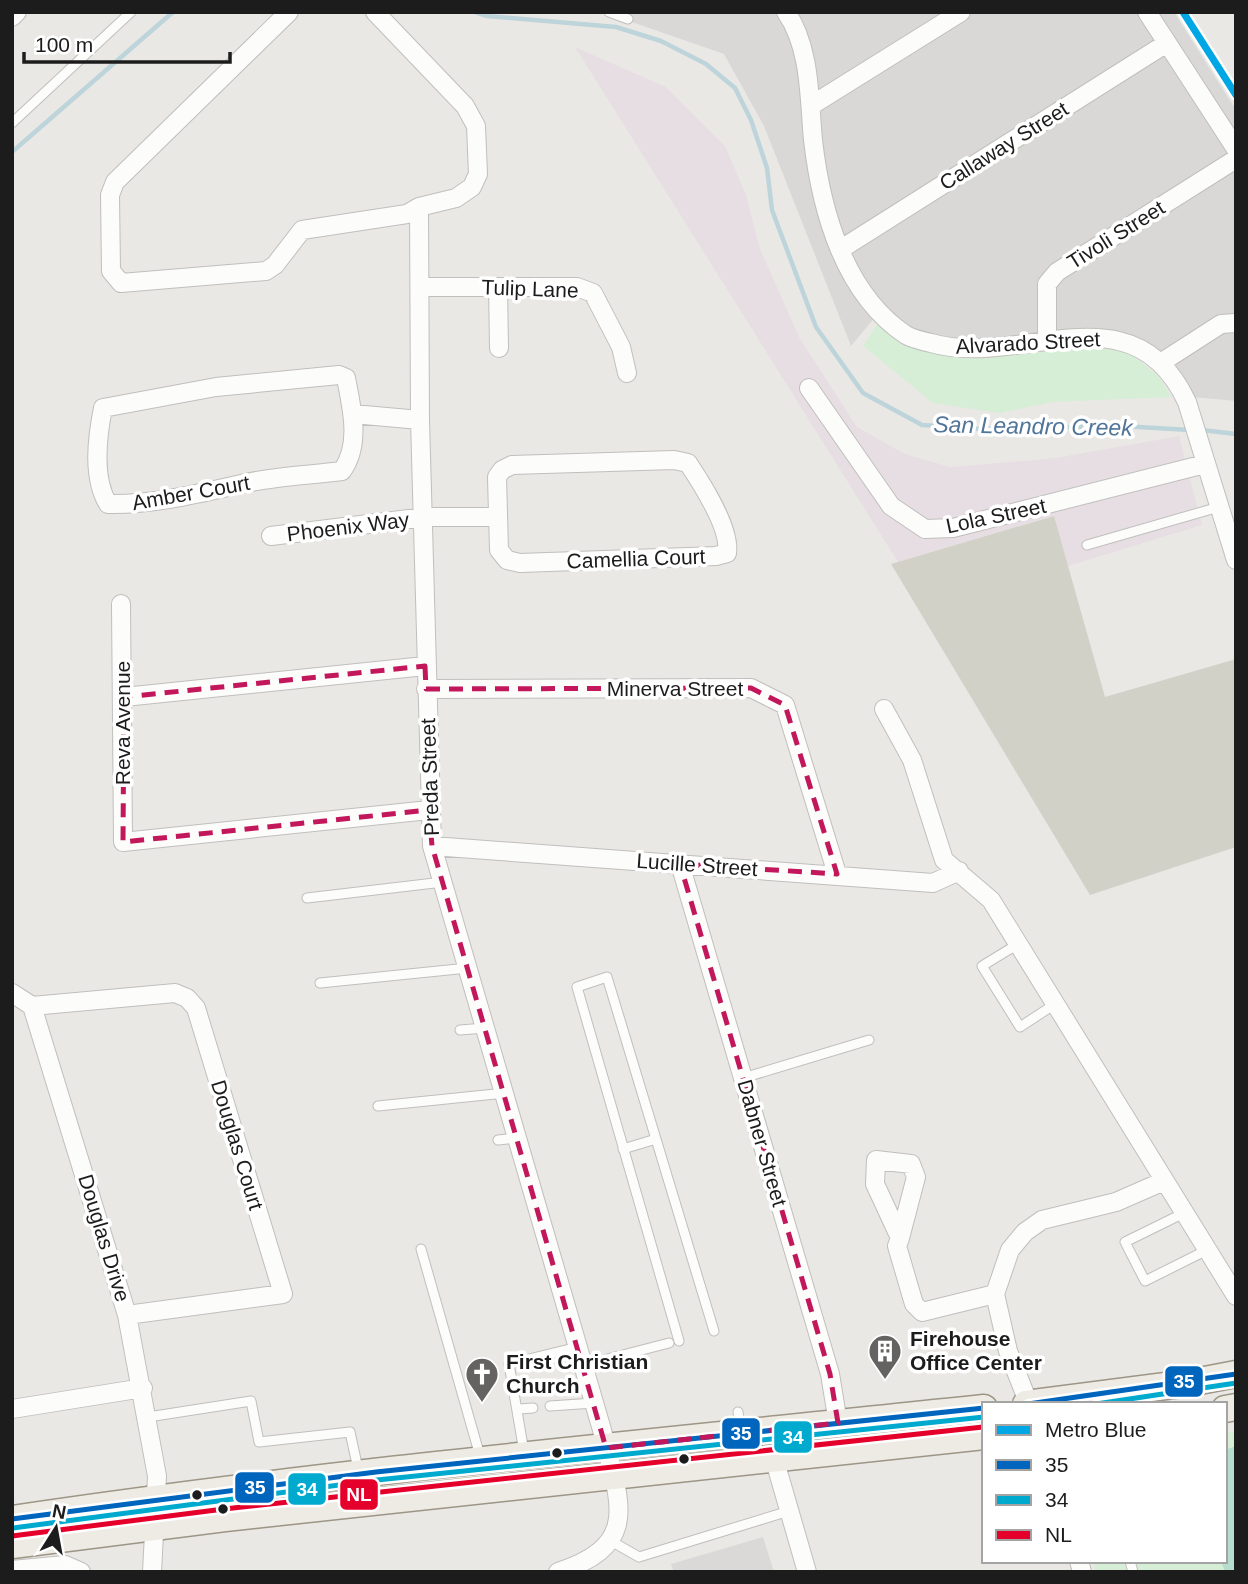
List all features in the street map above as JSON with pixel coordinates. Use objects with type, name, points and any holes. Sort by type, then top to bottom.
[{"type":"main road","points":[[1043,1402],[1175,1385],[1236,1374]]},
{"type":"main road","points":[[12,1519],[156,1498],[607,1448],[740,1423],[838,1423],[966,1405]]},
{"type":"main road","points":[[12,1545],[982,1436]]},
{"type":"street","points":[[12,17],[16,12]]},
{"type":"street","points":[[289,12],[115,182],[110,195],[111,271],[114,278],[121,283],[266,271],[275,265],[302,230],[407,214],[419,207],[457,198],[472,187],[478,174],[476,126],[465,106],[375,12]]},
{"type":"street","name":"Alvarado Street","points":[[786,12],[801,46],[812,105],[820,191],[841,249],[867,300],[882,317],[909,337],[960,350],[1047,340],[1117,339],[1143,349],[1162,362],[1175,377],[1186,402],[1236,560]]},
{"type":"street","points":[[812,105],[961,12]]},
{"type":"street","points":[[1147,12],[1236,149]]},
{"type":"street","name":"Callaway Street","points":[[841,249],[1167,43]]},
{"type":"street","name":"Tivoli Street","points":[[1047,340],[1046,284],[1057,272],[1236,159]]},
{"type":"street","name":"Preda Street","points":[[419,207],[425,666],[432,846],[607,1448],[620,1513],[611,1541]]},
{"type":"street","name":"Tulip Lane","points":[[421,287],[577,287],[593,293],[621,346],[627,373]]},
{"type":"street","points":[[498,287],[499,348]]},
{"type":"street","points":[[1162,362],[1221,324],[1236,323]]},
{"type":"street","name":"Amber Court","points":[[339,375],[346,378],[353,414],[352,458],[342,471],[248,482],[215,491],[124,504],[108,504],[99,488],[103,408],[216,387],[339,375]]},
{"type":"street","name":"Lola Street","points":[[809,388],[891,506],[925,528],[953,527],[1205,464]]},
{"type":"street","points":[[353,414],[420,420]]},
{"type":"street","name":"Camellia Court","points":[[674,460],[688,463],[729,539],[727,553],[716,556],[520,562],[506,560],[499,550],[496,517],[497,477],[502,470],[512,465],[674,460]]},
{"type":"street","points":[[425,517],[496,517]]},
{"type":"street","name":"Phoenix Way","points":[[271,536],[425,517]]},
{"type":"street","name":"Reva Avenue","points":[[121,604],[124,697],[123,842],[429,810]]},
{"type":"street","points":[[124,697],[425,666]]},
{"type":"street","name":"Minerva Street","points":[[426,689],[751,688],[771,695],[785,705],[837,874]]},
{"type":"street","points":[[884,709],[912,761],[944,860],[991,900],[1236,1296]]},
{"type":"street","name":"Lucille Street","points":[[432,846],[933,883],[960,871]]},
{"type":"street","name":"Dabner Street","points":[[680,864],[830,1374],[838,1423]]},
{"type":"street","points":[[12,993],[32,1006]]},
{"type":"street","name":"Douglas Court","points":[[32,1006],[175,993],[196,1008],[283,1294],[127,1315]]},
{"type":"street","name":"Douglas Drive","points":[[32,1006],[127,1315],[143,1388],[157,1471],[152,1572]]},
{"type":"street","points":[[1026,1402],[1008,1351],[995,1294],[1010,1250],[1024,1232],[1041,1221],[1116,1202],[1164,1181]]},
{"type":"street","points":[[900,1238],[897,1246],[914,1304],[922,1312],[995,1294]]},
{"type":"street","points":[[12,1409],[143,1388]]},
{"type":"street","points":[[774,1458],[807,1572]]},
{"type":"street","points":[[558,1572],[586,1563],[611,1541]]},
{"type":"street","points":[[12,1570],[65,1565],[81,1572]]},
{"type":"lane","points":[[12,123],[131,12]]},
{"type":"lane","points":[[610,12],[628,19]]},
{"type":"lane","points":[[1087,545],[1219,507]]},
{"type":"lane","points":[[307,898],[443,882]]},
{"type":"lane","points":[[1018,944],[982,966],[1020,1027],[1055,1004]]},
{"type":"lane","points":[[320,983],[468,968]]},
{"type":"lane","points":[[525,1457],[519,1409],[509,1364],[674,1342],[670,1309],[577,987],[607,977],[714,1331]]},
{"type":"lane","points":[[460,1030],[485,1028]]},
{"type":"lane","points":[[743,1078],[869,1040]]},
{"type":"lane","points":[[378,1106],[505,1093]]},
{"type":"lane","points":[[498,1140],[517,1138]]},
{"type":"lane","points":[[623,1149],[656,1139]]},
{"type":"lane","points":[[1184,1213],[1125,1242],[1144,1281],[1207,1250]]},
{"type":"lane","points":[[421,1249],[481,1461]]},
{"type":"lane","points":[[148,1417],[251,1401],[259,1442],[350,1432],[359,1475]]},
{"type":"lane","points":[[550,1406],[594,1403]]},
{"type":"lane","points":[[519,1409],[533,1408]]},
{"type":"lane","points":[[611,1541],[639,1557],[789,1511]]},
{"type":"highlighted area","points":[[425,666],[426,689],[751,688],[785,705],[837,874],[680,864],[830,1374],[838,1423],[606,1448],[432,846],[429,810],[123,842],[124,697]]},
{"type":"shaded area","points":[[603,12],[1174,12],[1236,110],[1236,401],[1192,397],[1141,340],[947,342],[911,333],[881,310],[851,346],[764,126],[724,54]]},
{"type":"shaded area","points":[[575,47],[666,87],[725,146],[746,195],[760,249],[799,337],[857,427],[905,454],[950,467],[1056,458],[1179,436],[1202,525],[1068,566],[1053,516],[898,562]]},
{"type":"shaded area","points":[[1054,516],[1105,697],[1236,659],[1236,847],[1090,895],[891,564]]},
{"type":"shaded area","points":[[763,1537],[774,1572],[668,1572],[673,1570],[671,1564]]},
{"type":"green space","points":[[878,323],[901,343],[973,358],[1056,348],[1127,350],[1159,377],[1171,397],[1052,402],[999,413],[933,403],[863,346]]},
{"type":"green space","points":[[1236,1431],[1236,1572],[1096,1572],[1094,1563],[1227,1563],[1227,1433]]},
{"type":"green space","points":[[1236,1446],[1236,1572],[1225,1572],[1222,1563],[1227,1563],[1227,1449]]},
{"type":"waterway","name":"San Leandro Creek","points":[[12,152],[173,12]]},
{"type":"waterway","name":"San Leandro Creek","points":[[475,12],[487,16],[616,27],[661,41],[706,64],[735,88],[751,120],[767,168],[772,210],[816,327],[863,393],[922,425],[982,429],[1121,426],[1190,430]]},
{"type":"waterway","name":"San Leandro Creek","points":[[1202,430],[1236,434]]},
{"type":"metro line","name":"Blue","points":[[1183,12],[1236,95]]},
{"type":"transit line","name":"35","points":[[1042,1402],[1236,1374]]},
{"type":"transit line","name":"34","points":[[1109,1402],[1236,1383]]},
{"type":"transit line","name":"35","points":[[12,1519],[376,1472],[982,1408]]},
{"type":"transit line","name":"34","points":[[13,1528],[377,1480],[982,1417]]},
{"type":"transit line","name":"NL","points":[[12,1536],[224,1509],[982,1427]]},
{"type":"place","name":"Firehouse Office Center","points":[[885,1381]]},
{"type":"place","name":"First Christian Church","points":[[482,1404]]}]
